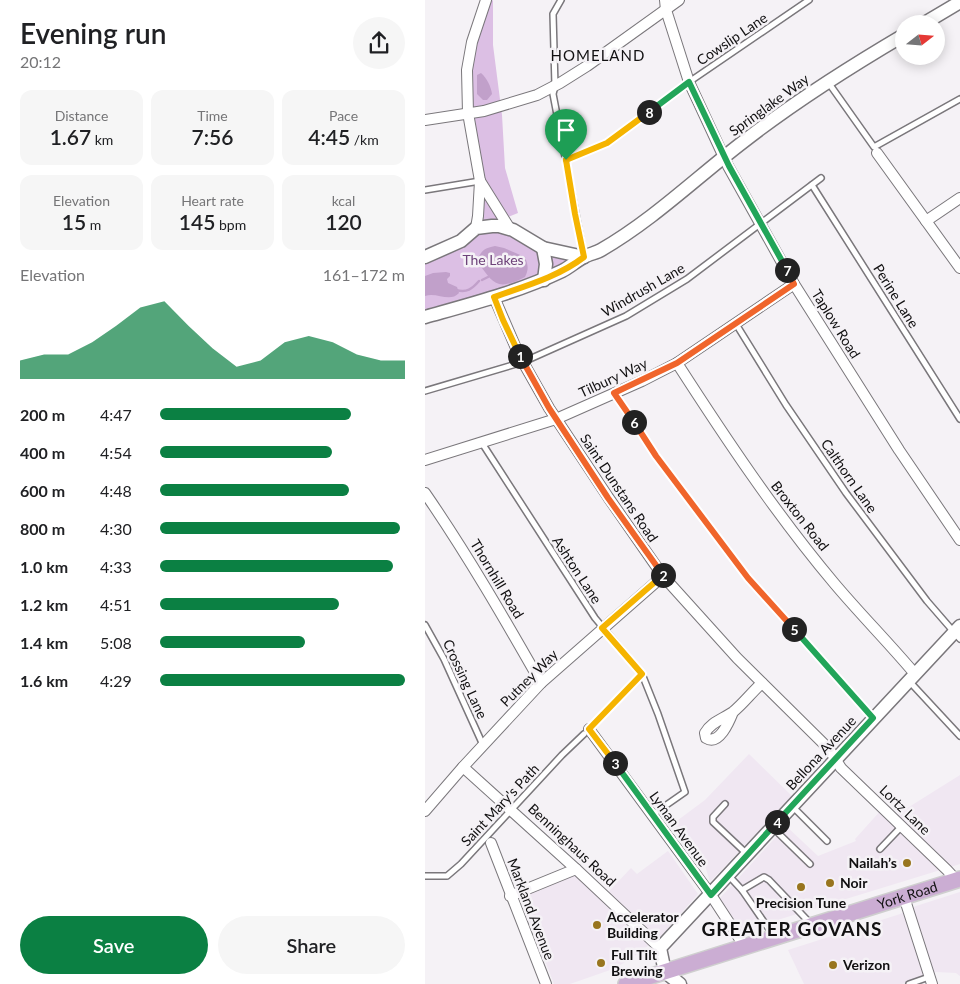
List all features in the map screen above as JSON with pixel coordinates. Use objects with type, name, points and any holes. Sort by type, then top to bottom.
[{"type":"main road","name":"York Road","points":[[626,984],[648,981],[665,972],[958,880]]},
{"type":"street","points":[[476,228],[480,181],[469,113],[467,70],[469,53],[486,0]]},
{"type":"street","points":[[425,120],[507,105],[537,95],[587,66],[665,5],[679,0]]},
{"type":"street","points":[[938,15],[960,2]]},
{"type":"street","name":"Taplow Road","points":[[665,5],[689,82],[724,156],[794,284],[899,450],[960,540]]},
{"type":"street","name":"Springlake Way","points":[[425,317],[544,280],[584,257],[599,251],[649,218],[724,156],[828,81],[895,40]]},
{"type":"street","points":[[877,153],[960,268]]},
{"type":"street","points":[[480,181],[509,229]]},
{"type":"street","points":[[926,221],[960,198]]},
{"type":"street","points":[[425,258],[461,241],[476,228],[499,226],[509,229],[543,248],[584,257]]},
{"type":"street","points":[[543,248],[546,264],[544,280]]},
{"type":"street","name":"Tilbury Way","points":[[425,460],[556,419],[677,363],[794,284]]},
{"type":"street","name":"Saint Dunstans Road","points":[[494,297],[523,362],[556,419],[608,498],[663,576],[737,658],[829,749],[835,760]]},
{"type":"street","name":"Broxton Road","points":[[677,363],[775,508],[833,582],[912,677]]},
{"type":"street","name":"Thornhill Road","points":[[425,493],[459,542],[541,683]]},
{"type":"street","name":"Putney Way","points":[[425,812],[483,744],[541,683],[663,576]]},
{"type":"street","name":"Bellona Avenue","points":[[660,948],[729,876],[873,718],[958,633]]},
{"type":"street","points":[[733,712],[762,683]]},
{"type":"street","name":"Lyman Avenue","points":[[587,731],[653,815],[711,895],[745,947]]},
{"type":"street","name":"Lortz Lane","points":[[835,760],[841,768],[958,880]]},
{"type":"street","name":"Benninghaus Road","points":[[463,767],[660,948]]},
{"type":"street","name":"Markland Avenue","points":[[491,843],[510,896],[546,984]]},
{"type":"street","points":[[510,896],[576,869]]},
{"type":"street","points":[[904,897],[930,981]]},
{"type":"street","points":[[660,948],[665,972],[680,984]]},
{"type":"lane","points":[[561,0],[553,14],[555,86],[553,94],[584,257]]},
{"type":"lane","name":"Cowslip Lane","points":[[566,160],[607,143],[689,82],[809,0]]},
{"type":"lane","points":[[828,81],[874,147],[960,99]]},
{"type":"lane","name":"Windrush Lane","points":[[425,391],[523,362],[633,312],[687,279],[821,178]]},
{"type":"lane","points":[[425,190],[480,181]]},
{"type":"lane","name":"Perine Lane","points":[[812,185],[960,420]]},
{"type":"lane","name":"Calthorn Lane","points":[[736,324],[786,405],[846,494],[927,601],[958,633]]},
{"type":"lane","points":[[614,393],[656,456],[748,578],[873,718]]},
{"type":"lane","name":"Ashton Lane","points":[[482,443],[561,568],[602,628],[642,674],[685,792],[653,815]]},
{"type":"lane","name":"Crossing Lane","points":[[425,624],[444,659],[483,744]]},
{"type":"lane","name":"Saint Mary's Path","points":[[425,876],[447,876],[461,864],[562,755],[642,674]]},
{"type":"lane","points":[[912,677],[960,736]]},
{"type":"lane","points":[[725,804],[713,818],[713,822],[748,855]]},
{"type":"lane","points":[[792,806],[827,841]]},
{"type":"lane","points":[[880,849],[902,826]]},
{"type":"lane","points":[[773,828],[810,864]]},
{"type":"lane","points":[[729,876],[742,890],[774,938]]},
{"type":"lane","points":[[742,890],[764,877],[813,926]]},
{"type":"lane","points":[[909,984],[930,981]]},
{"type":"shaded area","points":[[481,73],[487,80],[492,94],[487,100],[483,100],[477,94],[477,75]]},
{"type":"shaded area","points":[[495,246],[525,257],[528,267],[525,277],[515,282],[501,284],[496,283],[487,275],[477,261],[483,250]]},
{"type":"shaded area","points":[[450,273],[447,279],[448,283],[457,287],[459,293],[452,297],[425,296],[425,276]]},
{"type":"shaded area","points":[[749,754],[792,796],[710,882],[702,856],[693,859],[670,826],[705,800]]},
{"type":"shaded area","points":[[960,775],[960,864],[742,931],[720,898],[786,826],[818,856],[856,841],[855,839],[883,808],[893,817]]},
{"type":"shaded area","points":[[668,851],[698,894],[660,937],[629,960],[613,969],[570,984],[554,984],[520,896],[576,873],[602,899],[631,868],[637,874]]},
{"type":"shaded area","points":[[960,892],[960,976],[956,973],[936,972],[902,984],[804,984],[788,950],[900,914],[916,906]]},
{"type":"green space","name":"The Lakes","points":[[493,0],[493,45],[502,115],[505,168],[518,213],[500,220],[572,259],[555,271],[425,314],[425,262],[457,248],[482,212],[484,199],[470,80],[474,50],[489,3]]},
{"type":"waterway","points":[[482,280],[488,277]]},
{"type":"waterway","points":[[456,290],[469,290],[479,281]]},
{"type":"place","name":"Nailah’s","points":[[907,863]]},
{"type":"place","name":"Noir","points":[[830,883]]},
{"type":"place","name":"Precision Tune","points":[[801,887]]},
{"type":"place","name":"Accelerator Building","points":[[597,925]]},
{"type":"place","name":"Full Tilt Brewing","points":[[601,963]]},
{"type":"place","name":"Verizon","points":[[833,965]]},
{"type":"district","name":"HOMELAND","points":[[598,56]]},
{"type":"district","name":"GREATER GOVANS","points":[[792,929]]},
{"type":"route","points":[[689,82],[729,166],[794,284],[677,363],[614,393],[656,456],[748,578],[873,718],[711,895],[589,729],[642,674],[602,628],[663,576],[608,498],[549,408],[519,355],[494,297],[544,280],[584,257],[566,160],[607,143],[689,82]]}]
